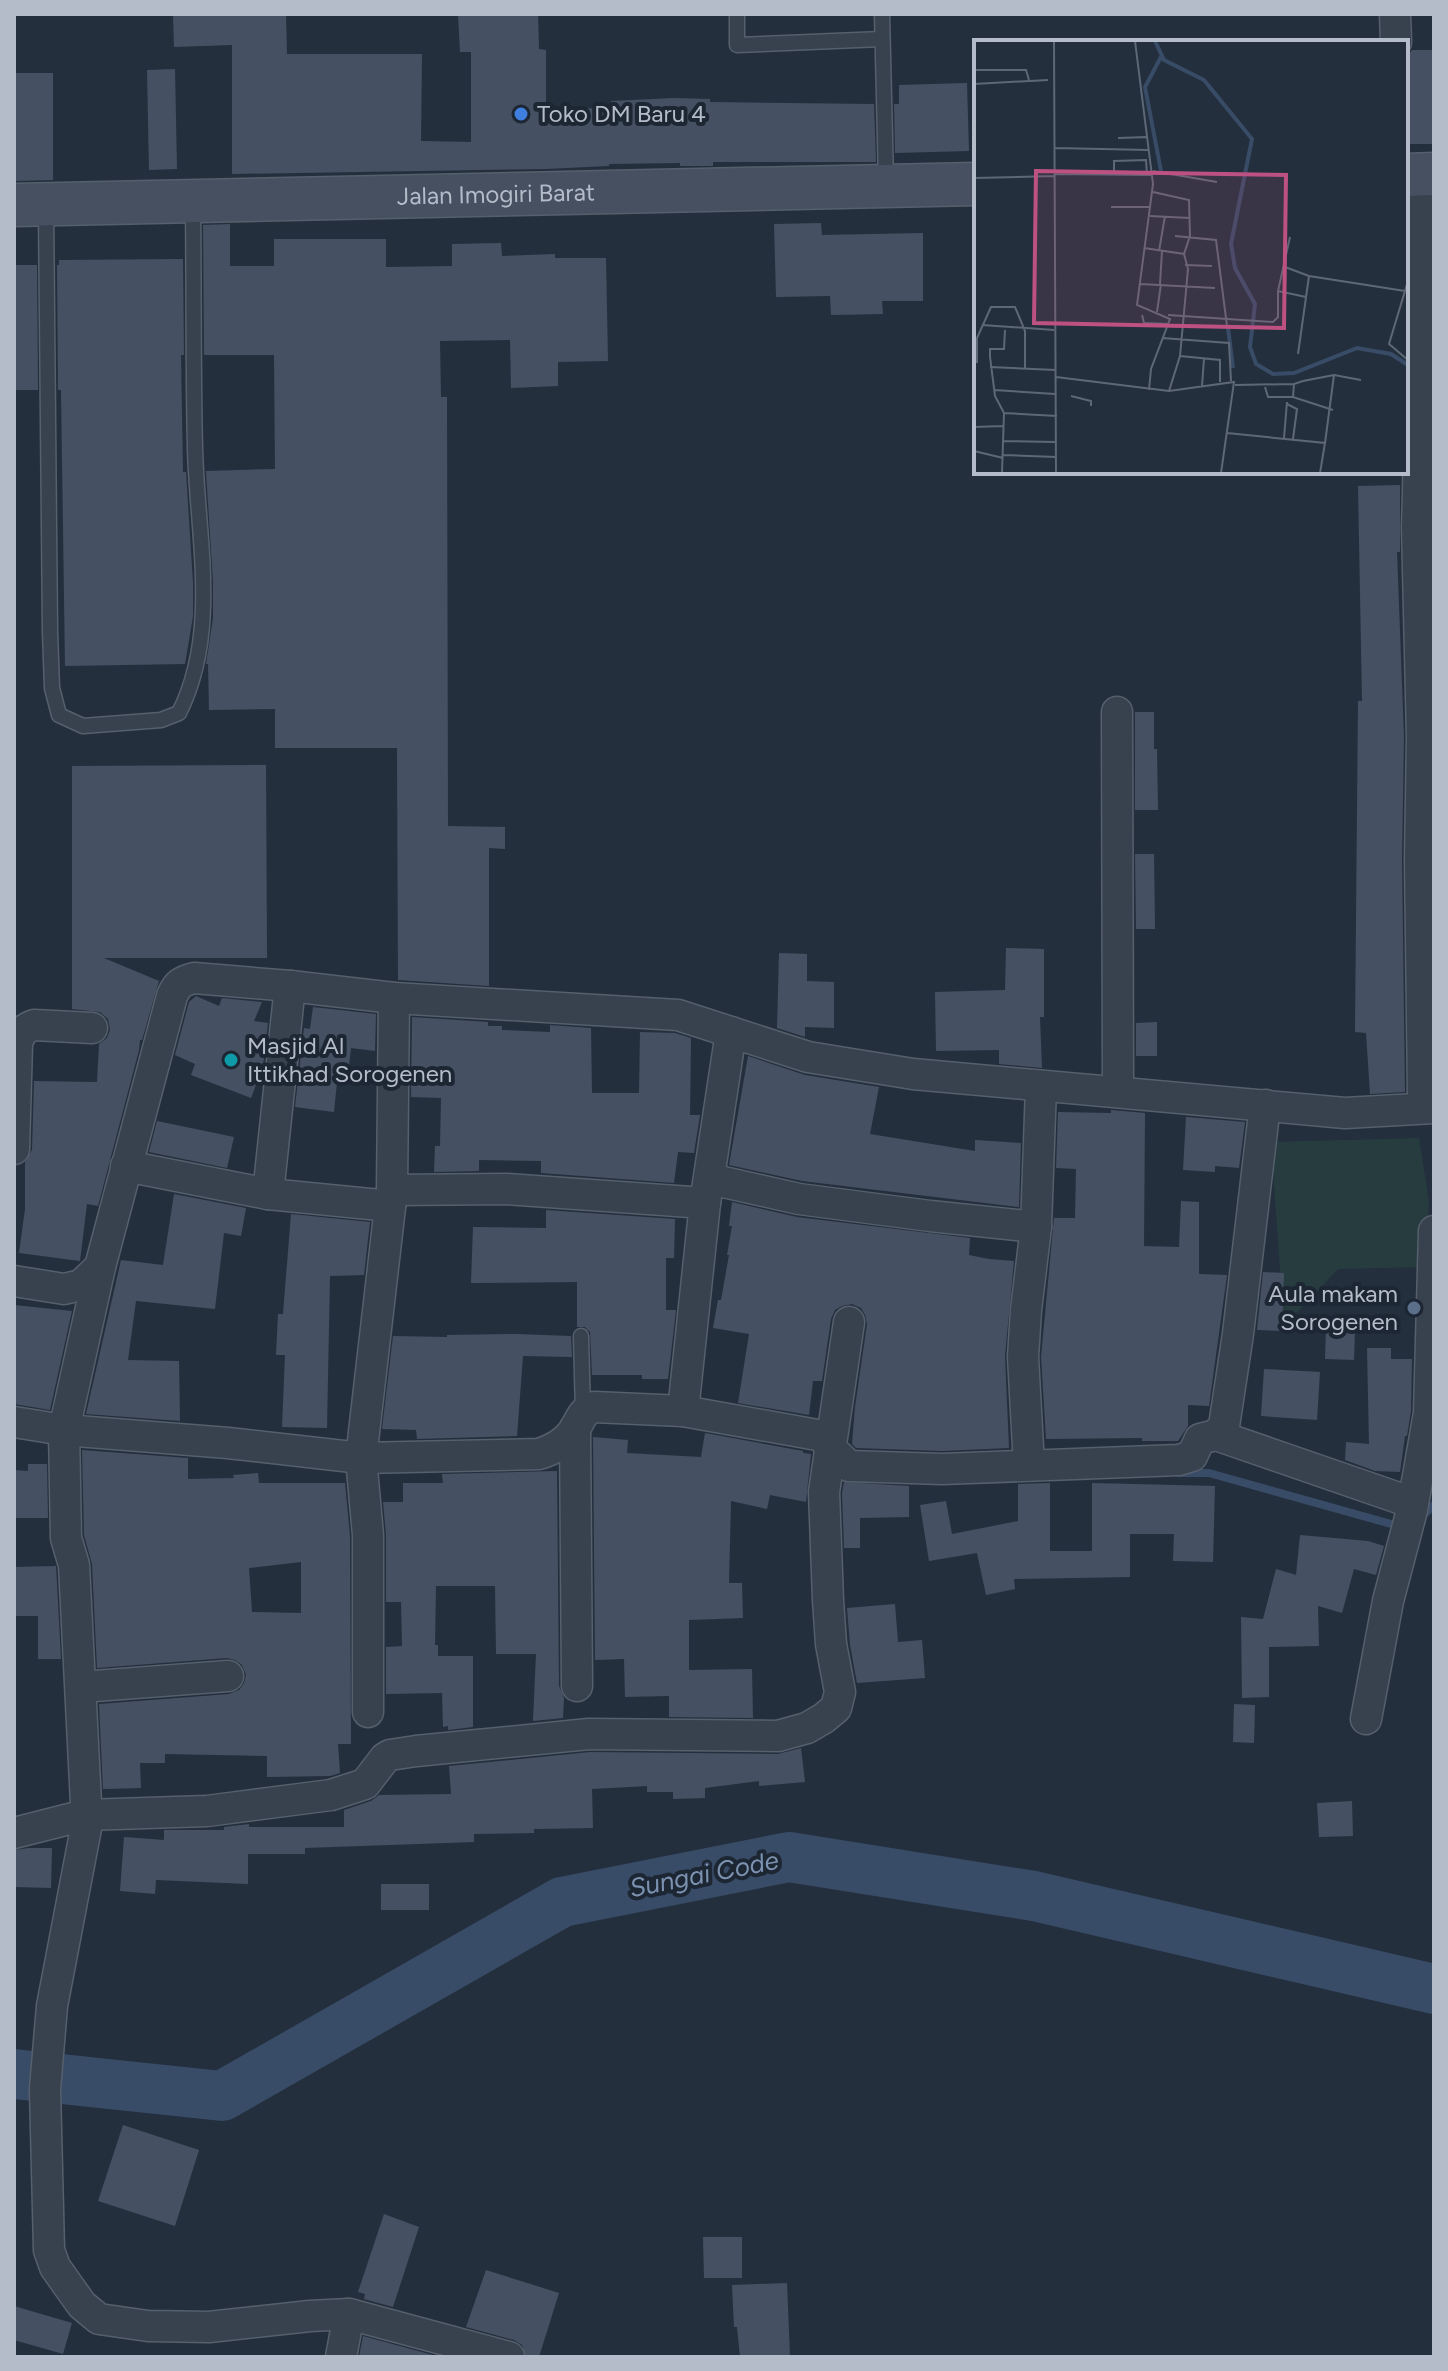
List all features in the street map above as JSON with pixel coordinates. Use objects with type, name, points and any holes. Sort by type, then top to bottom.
[{"type":"main road","name":"Jalan Imogiri Barat","points":[[30,205],[974,184]]},
{"type":"street","points":[[1395,14],[1396,40]]},
{"type":"street","points":[[509,2357],[349,2314],[209,2327],[148,2326],[99,2319],[82,2305],[55,2267],[49,2250],[45,2089],[52,2006],[85,1827],[74,1565],[66,1538],[64,1430],[100,1267],[175,987],[182,981],[194,978],[394,998],[678,1015],[808,1057],[913,1074],[1041,1086],[1345,1113],[1428,1100],[1420,860],[1428,736],[1417,528],[1422,335],[1421,174]]},
{"type":"street","points":[[1117,712],[1118,1092]]},
{"type":"street","points":[[268,1194],[290,986]]},
{"type":"street","points":[[368,1712],[368,1535],[361,1458],[391,1198],[394,998]]},
{"type":"street","points":[[14,1149],[17,1044],[20,1034],[34,1025],[92,1028]]},
{"type":"street","points":[[683,1411],[708,1191],[731,1032]]},
{"type":"street","points":[[1029,1465],[1023,1357],[1036,1227],[1041,1086]]},
{"type":"street","points":[[14,1422],[64,1430],[228,1443],[361,1458],[539,1454],[563,1442],[594,1407],[607,1407],[683,1411],[823,1436],[830,1448],[849,1466],[942,1469],[1179,1460],[1192,1456],[1200,1439],[1216,1435],[1224,1426],[1265,1105]]},
{"type":"street","points":[[126,1166],[268,1194],[391,1198],[506,1189],[708,1191],[1036,1227]]},
{"type":"street","points":[[1366,1719],[1388,1601],[1411,1514],[1429,1413],[1434,1231]]},
{"type":"street","points":[[14,1281],[64,1289],[81,1285],[100,1267]]},
{"type":"street","points":[[14,1833],[85,1827],[331,1795],[365,1784],[390,1755],[416,1751],[589,1734],[778,1736],[807,1728],[836,1708],[840,1692],[831,1644],[824,1492],[849,1322]]},
{"type":"street","points":[[577,1686],[579,1421]]},
{"type":"street","points":[[1216,1435],[1411,1514]]},
{"type":"street","points":[[81,1687],[228,1676]]},
{"type":"street","points":[[341,2357],[349,2314]]},
{"type":"lane","points":[[737,14],[737,45],[882,39]]},
{"type":"lane","points":[[882,14],[886,186]]},
{"type":"lane","points":[[30,205],[52,688],[59,715],[83,726],[161,720],[179,713],[188,695],[195,667],[202,627],[203,582],[195,450],[193,201]]},
{"type":"lane","points":[[579,1421],[581,1336]]},
{"type":"green space","points":[[1419,1138],[1429,1202],[1426,1267],[1338,1269],[1284,1326],[1271,1142]]},
{"type":"building","points":[[173,14],[286,14],[287,54],[422,54],[421,141],[471,142],[471,52],[460,52],[458,14],[538,14],[539,49],[546,50],[546,109],[611,108],[611,101],[674,98],[710,99],[710,102],[874,104],[876,162],[713,162],[713,166],[609,164],[546,169],[232,174],[232,45],[174,47]]},
{"type":"building","points":[[1412,50],[1434,50],[1434,144],[1409,144],[1409,54]]},
{"type":"building","points":[[175,69],[177,169],[149,170],[147,70]]},
{"type":"building","points":[[14,73],[53,73],[53,180],[14,181]]},
{"type":"building","points":[[967,83],[969,151],[895,153],[894,104],[899,104],[899,85]]},
{"type":"building","points":[[821,223],[822,235],[923,233],[923,301],[882,301],[883,314],[831,315],[830,296],[776,297],[774,224]]},
{"type":"building","points":[[230,224],[230,266],[274,266],[274,239],[386,239],[386,267],[452,266],[452,244],[501,243],[502,256],[555,254],[555,258],[606,258],[608,361],[558,362],[558,386],[511,388],[510,340],[440,341],[441,397],[447,397],[448,826],[505,827],[505,849],[489,848],[489,986],[398,980],[397,748],[275,748],[275,709],[209,710],[206,664],[213,618],[213,582],[206,471],[275,469],[274,355],[204,355],[203,225]]},
{"type":"building","points":[[183,259],[183,472],[186,472],[193,583],[193,616],[185,664],[65,666],[57,265],[59,260]]},
{"type":"building","points":[[14,265],[37,265],[38,390],[14,390]]},
{"type":"building","points":[[1400,485],[1400,552],[1397,552],[1404,737],[1405,1092],[1370,1094],[1366,1033],[1355,1032],[1358,701],[1362,701],[1358,486]]},
{"type":"building","points":[[1135,712],[1154,712],[1158,810],[1135,810]]},
{"type":"building","points":[[266,765],[267,958],[104,958],[159,981],[140,1040],[98,1206],[87,1204],[80,1261],[19,1253],[25,1209],[25,1162],[32,1150],[34,1081],[97,1082],[99,1044],[107,1038],[110,1030],[108,1019],[100,1012],[72,1009],[72,766]]},
{"type":"building","points":[[1135,854],[1154,854],[1155,929],[1136,929]]},
{"type":"building","points":[[1006,948],[1044,949],[1044,1017],[1040,1017],[1042,1068],[999,1064],[999,1050],[936,1051],[935,992],[1005,990]]},
{"type":"building","points":[[779,953],[807,954],[807,981],[834,982],[834,1028],[805,1027],[805,1037],[777,1028]]},
{"type":"building","points":[[196,996],[219,1006],[222,998],[262,1002],[254,1021],[268,1023],[263,1066],[251,1098],[191,1075],[195,1064],[175,1055],[189,1002]]},
{"type":"building","points":[[313,1007],[376,1014],[375,1051],[351,1048],[347,1083],[337,1082],[334,1112],[295,1107],[304,1028],[310,1029]]},
{"type":"building","points":[[412,1017],[488,1022],[488,1026],[502,1026],[502,1030],[550,1032],[550,1025],[591,1028],[592,1093],[639,1093],[640,1032],[675,1033],[691,1038],[690,1115],[700,1115],[694,1153],[678,1152],[674,1183],[541,1173],[541,1161],[479,1160],[479,1171],[434,1172],[435,1146],[440,1146],[441,1098],[411,1097]]},
{"type":"building","points":[[1157,1022],[1157,1056],[1136,1056],[1136,1023]]},
{"type":"building","points":[[748,1056],[805,1075],[879,1087],[870,1134],[975,1151],[975,1140],[1021,1143],[1019,1207],[802,1181],[729,1165]]},
{"type":"building","points":[[1111,1110],[1145,1113],[1144,1246],[1179,1247],[1181,1201],[1199,1202],[1199,1274],[1227,1275],[1209,1406],[1188,1405],[1188,1426],[1178,1441],[1142,1441],[1142,1438],[1046,1439],[1041,1357],[1054,1218],[1075,1218],[1076,1169],[1056,1168],[1058,1112],[1111,1113]]},
{"type":"building","points":[[1186,1117],[1245,1122],[1239,1168],[1215,1166],[1215,1172],[1183,1170]]},
{"type":"building","points":[[157,1121],[234,1137],[227,1168],[149,1152]]},
{"type":"building","points":[[174,1194],[246,1208],[241,1236],[224,1233],[215,1309],[136,1301],[128,1360],[179,1361],[180,1421],[86,1414],[121,1260],[163,1265]]},
{"type":"building","points":[[732,1202],[797,1217],[970,1238],[969,1255],[1014,1261],[1005,1356],[1009,1448],[942,1451],[856,1448],[852,1444],[855,1407],[867,1324],[861,1308],[852,1304],[835,1310],[831,1319],[822,1381],[813,1381],[809,1415],[738,1403],[749,1334],[713,1328],[729,1255]]},
{"type":"building","points":[[546,1210],[675,1219],[674,1258],[666,1258],[666,1310],[676,1310],[668,1379],[642,1379],[642,1375],[592,1375],[590,1332],[585,1327],[577,1327],[577,1282],[471,1283],[473,1227],[546,1228]]},
{"type":"building","points":[[291,1214],[370,1222],[364,1275],[330,1276],[327,1428],[282,1427],[285,1355],[276,1355],[278,1314],[283,1314]]},
{"type":"building","points":[[1263,1272],[1284,1273],[1282,1331],[1257,1330]]},
{"type":"building","points":[[14,1305],[72,1311],[50,1410],[14,1404]]},
{"type":"building","points":[[1326,1329],[1355,1330],[1354,1360],[1325,1359]]},
{"type":"building","points":[[393,1336],[571,1336],[572,1357],[523,1356],[517,1436],[417,1439],[416,1430],[382,1429]]},
{"type":"building","points":[[1367,1348],[1391,1348],[1391,1359],[1412,1359],[1411,1411],[1400,1472],[1375,1471],[1345,1460],[1346,1442],[1369,1444]]},
{"type":"building","points":[[1264,1369],[1320,1372],[1317,1420],[1261,1416]]},
{"type":"building","points":[[705,1433],[811,1454],[806,1502],[770,1495],[767,1509],[731,1501],[729,1583],[742,1583],[743,1618],[689,1620],[689,1670],[752,1669],[753,1718],[669,1717],[669,1696],[625,1697],[624,1659],[595,1660],[593,1437],[628,1440],[627,1453],[701,1457]]},
{"type":"building","points":[[82,1450],[188,1458],[188,1479],[234,1478],[233,1475],[258,1473],[259,1483],[345,1483],[350,1536],[351,1744],[338,1744],[340,1773],[330,1776],[267,1777],[267,1756],[165,1754],[165,1763],[140,1763],[141,1788],[103,1789],[99,1704],[229,1694],[239,1690],[246,1675],[242,1665],[227,1658],[97,1668],[92,1564],[84,1535]],"holes":[[[301,1562],[301,1613],[252,1612],[249,1568]]]},
{"type":"building","points":[[28,1464],[47,1464],[48,1518],[14,1518],[14,1470],[28,1471]]},
{"type":"building","points":[[557,1471],[559,1686],[564,1698],[563,1718],[533,1721],[536,1654],[496,1654],[495,1586],[436,1586],[435,1645],[438,1645],[438,1656],[473,1656],[473,1727],[448,1730],[448,1726],[443,1727],[442,1693],[386,1694],[386,1647],[402,1646],[401,1602],[386,1602],[383,1502],[403,1502],[403,1483],[443,1483],[442,1474]]},
{"type":"building","points":[[844,1482],[909,1486],[909,1517],[860,1518],[860,1548],[844,1548]]},
{"type":"building","points":[[1050,1483],[1050,1551],[1092,1551],[1092,1483],[1215,1486],[1213,1562],[1173,1561],[1174,1534],[1130,1534],[1130,1577],[1014,1579],[1015,1589],[986,1595],[977,1553],[929,1561],[920,1505],[946,1501],[952,1534],[1018,1521],[1018,1484]]},
{"type":"building","points":[[1300,1535],[1368,1541],[1384,1546],[1376,1575],[1354,1569],[1342,1613],[1318,1606],[1319,1646],[1269,1647],[1269,1697],[1242,1698],[1241,1617],[1263,1619],[1276,1569],[1296,1575]]},
{"type":"building","points":[[56,1566],[61,1659],[38,1659],[38,1616],[14,1616],[14,1567]]},
{"type":"building","points":[[895,1604],[898,1642],[922,1640],[925,1678],[857,1683],[847,1608]]},
{"type":"building","points":[[1234,1704],[1255,1705],[1254,1743],[1233,1742]]},
{"type":"building","points":[[801,1748],[805,1782],[759,1786],[759,1781],[705,1788],[705,1798],[673,1799],[673,1792],[647,1792],[647,1786],[592,1789],[593,1828],[474,1834],[474,1842],[305,1848],[305,1854],[248,1854],[248,1884],[156,1880],[155,1894],[120,1891],[124,1837],[164,1840],[164,1830],[224,1830],[224,1827],[249,1824],[249,1827],[344,1827],[344,1810],[379,1795],[451,1794],[449,1766],[590,1752],[778,1754]]},
{"type":"building","points":[[1352,1801],[1353,1836],[1319,1837],[1317,1803]]},
{"type":"building","points":[[52,1848],[51,1888],[14,1887],[14,1850]]},
{"type":"building","points":[[381,1884],[429,1884],[429,1910],[381,1910]]},
{"type":"building","points":[[123,2125],[199,2150],[175,2226],[98,2201]]},
{"type":"building","points":[[384,2214],[419,2227],[393,2307],[364,2299],[365,2294],[358,2292]]},
{"type":"building","points":[[703,2237],[742,2237],[742,2278],[704,2278]]},
{"type":"building","points":[[486,2270],[559,2293],[539,2357],[526,2357],[522,2345],[514,2340],[466,2327]]},
{"type":"building","points":[[787,2283],[790,2357],[740,2357],[737,2327],[734,2327],[732,2285]]},
{"type":"building","points":[[14,2306],[72,2323],[63,2354],[14,2340]]},
{"type":"building","points":[[363,2336],[440,2357],[359,2357]]},
{"type":"waterway","points":[[1179,1473],[1209,1473],[1402,1527]]},
{"type":"waterway","points":[[1420,1518],[1434,1505]]},
{"type":"waterway","name":"Sungai Code","points":[[14,2074],[222,2096],[562,1902],[789,1857],[1034,1896],[1434,1989]]},
{"type":"place","name":"Toko DM Baru 4","points":[[521,114]]},
{"type":"place","name":"Masjid Al Ittikhad Sorogenen","points":[[231,1060]]},
{"type":"place","name":"Aula makam Sorogenen","points":[[1414,1308]]}]
